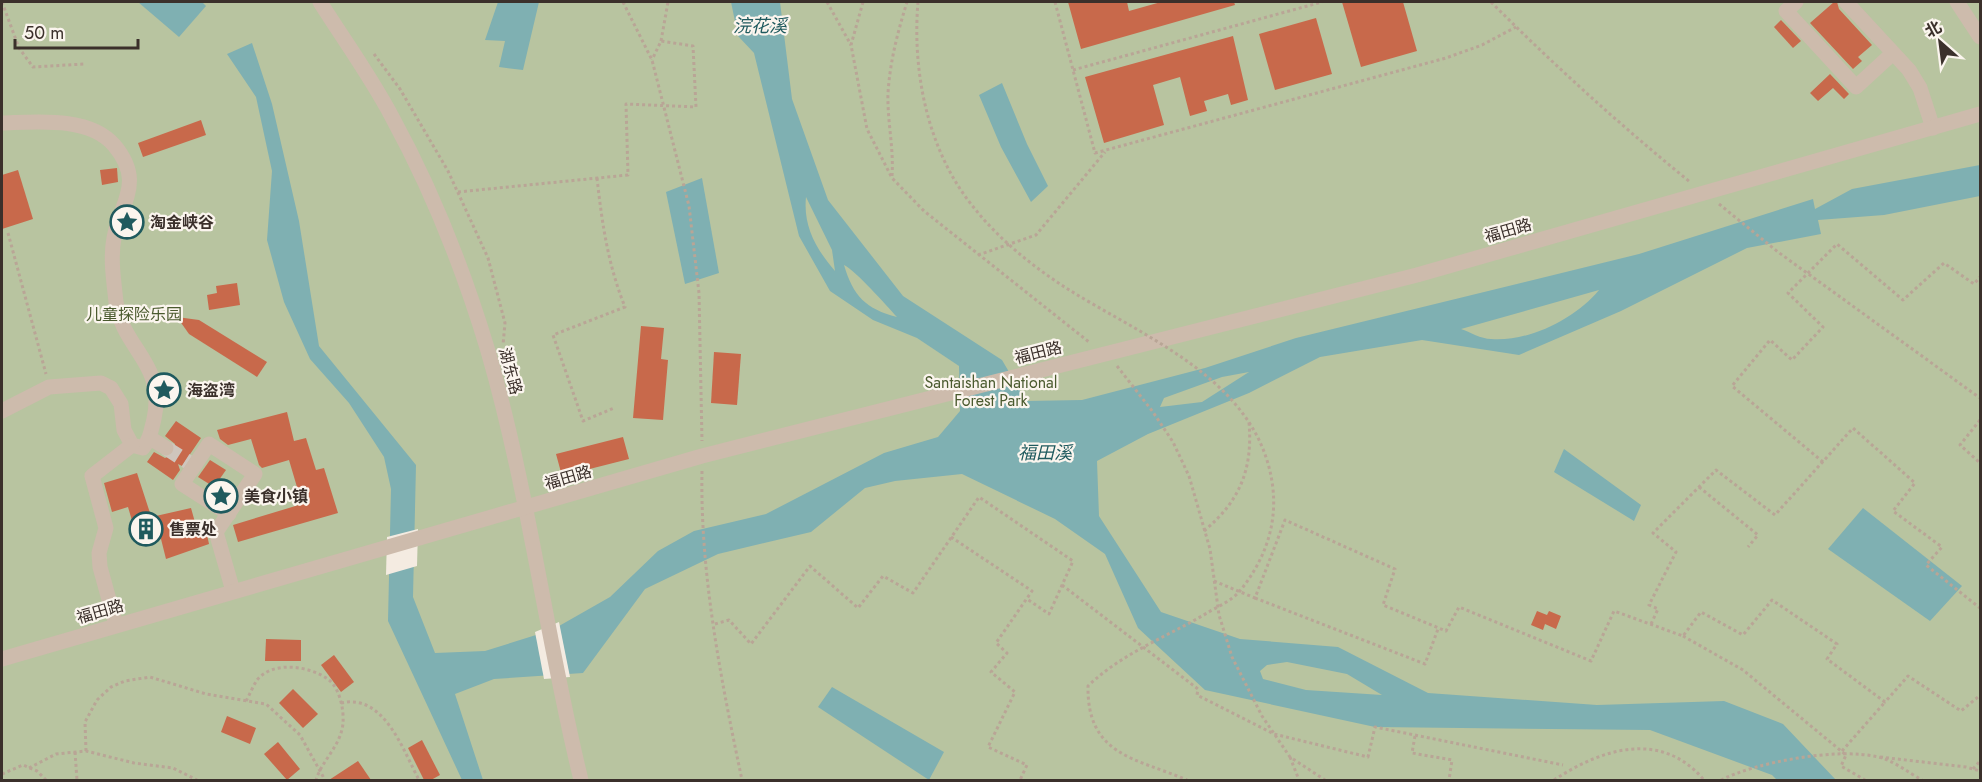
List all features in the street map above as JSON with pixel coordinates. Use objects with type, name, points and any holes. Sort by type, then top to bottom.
[{"type":"street","name":"湖东路","points":[[320,2],[392,116],[438,212],[488,350],[516,460],[559,692],[581,780]]},
{"type":"street","points":[[1796,2],[1786,11],[1856,87],[1893,53]]},
{"type":"street","points":[[1846,2],[1893,53],[1920,88],[1933,128]]},
{"type":"street","points":[[1957,2],[1980,38]]},
{"type":"street","name":"福田路","points":[[2,659],[702,456],[1417,275],[1980,114]]},
{"type":"street","points":[[2,123],[48,122],[85,128],[114,145],[126,165],[131,181],[129,198],[114,237],[112,255],[121,322],[150,368],[158,394],[150,438],[143,448],[132,445],[123,430],[121,404],[111,388],[101,383],[50,387],[2,411]]},
{"type":"street","points":[[150,438],[166,448]]},
{"type":"street","points":[[229,514],[182,484],[191,464],[209,444],[255,474],[229,514],[216,532],[232,591]]},
{"type":"street","points":[[116,625],[100,567],[99,553],[106,528],[92,476],[132,445]]},
{"type":"path","points":[[2,2],[19,48],[33,67],[84,64]]},
{"type":"path","points":[[623,2],[652,60],[689,206],[699,293],[701,494],[707,573],[726,703],[742,780]]},
{"type":"path","points":[[652,60],[661,41],[668,2]]},
{"type":"path","points":[[827,2],[851,45],[867,129],[892,178],[924,211],[1122,370],[1173,442],[1189,476],[1204,531],[1219,615],[1232,657],[1262,716],[1290,757],[1299,780]]},
{"type":"path","points":[[851,45],[863,2]]},
{"type":"path","points":[[892,178],[894,150],[888,94],[895,38],[907,2]]},
{"type":"path","points":[[918,2],[916,60],[927,114],[945,162],[974,209],[1015,250],[1062,285],[1181,356],[1218,385],[1262,441],[1271,473],[1275,509],[1265,554],[1237,595],[1180,629],[1126,656],[1088,686],[1088,710],[1100,736],[1133,761],[1187,780]]},
{"type":"path","points":[[1055,2],[1095,153],[1446,58],[1482,45],[1516,27]]},
{"type":"path","points":[[1073,70],[1322,2]]},
{"type":"path","points":[[1491,2],[1632,134],[1704,193],[1778,252],[1980,398]]},
{"type":"path","points":[[458,192],[628,175],[626,104],[696,107],[693,46],[661,41]]},
{"type":"path","points":[[978,255],[1036,235],[1107,151]]},
{"type":"path","points":[[597,178],[609,265],[625,307],[553,334],[583,421],[614,408]]},
{"type":"path","points":[[8,233],[50,387]]},
{"type":"path","points":[[1823,462],[1732,386],[1770,340],[1792,360],[1823,327],[1788,293],[1837,244],[1903,300],[1944,263],[1974,284],[1980,278]]},
{"type":"path","points":[[1980,420],[1960,445],[1980,463]]},
{"type":"path","points":[[1204,531],[1223,516],[1238,493],[1248,464],[1249,422]]},
{"type":"path","points":[[1651,624],[1658,609],[1649,605],[1676,552],[1653,533],[1716,470],[1774,515],[1853,428],[1915,483],[1893,511],[1942,547],[1926,565],[1980,608]]},
{"type":"path","points":[[1699,487],[1758,535],[1748,546]]},
{"type":"path","points":[[715,624],[729,620],[751,644],[810,566],[858,608],[883,576],[913,593],[979,497],[1073,561],[1048,614],[1027,599]]},
{"type":"path","points":[[1255,598],[1285,520],[1395,569],[1383,605],[1446,631],[1459,607],[1591,661],[1614,611],[1683,636],[1743,670],[1840,753],[1980,771]]},
{"type":"path","points":[[951,537],[1032,591],[996,643],[1007,653],[991,672],[1016,692],[988,747],[1027,765],[1020,780]]},
{"type":"path","points":[[1214,581],[1425,664],[1438,628]]},
{"type":"path","points":[[1062,585],[1198,690],[1197,695],[1274,734],[1368,757],[1375,727],[1563,765]]},
{"type":"path","points":[[1683,636],[1701,612],[1743,635],[1772,600],[1837,644],[1827,659],[1885,702]]},
{"type":"path","points":[[246,701],[258,679],[274,669],[294,667],[313,672],[329,680],[337,690],[343,723],[337,744],[319,768],[316,780]]},
{"type":"path","points":[[1721,780],[1779,760],[1840,753],[1908,676],[1961,711],[1978,697],[1980,699]]},
{"type":"path","points":[[86,751],[85,722],[97,700],[111,687],[125,681],[150,677],[206,694],[266,704],[300,735],[325,780]]},
{"type":"path","points":[[340,703],[365,703],[380,714],[401,746],[419,780]]},
{"type":"path","points":[[1415,736],[1412,753],[1452,760],[1449,780]]},
{"type":"path","points":[[1554,780],[1598,755],[1639,747],[1670,754],[1704,780]]},
{"type":"path","points":[[29,768],[56,754],[86,751],[134,763],[173,768],[197,780]]},
{"type":"path","points":[[75,752],[77,780]]},
{"type":"path","points":[[1846,755],[1841,766],[1864,780]]},
{"type":"path","points":[[1290,757],[1325,780]]},
{"type":"path","points":[[1878,757],[1922,780]]},
{"type":"path","points":[[1973,769],[1980,761]]},
{"type":"path","points":[[2,774],[23,765],[46,780]]},
{"type":"green space","name":"Santaishan National Forest Park","points":[[2,2],[1980,2],[1980,780],[2,780]]},
{"type":"water","points":[[138,2],[202,2],[206,6],[179,37]]},
{"type":"water","points":[[498,2],[539,2],[523,70],[499,67],[505,41],[485,40]]},
{"type":"water","points":[[731,2],[780,2],[792,99],[828,200],[903,296],[1002,360],[1026,401],[1082,400],[1205,368],[1296,338],[1639,254],[1813,199],[1815,209],[1852,189],[1980,165],[1980,196],[1884,215],[1818,220],[1821,234],[1747,248],[1621,311],[1519,355],[1422,340],[1320,357],[1249,393],[1148,434],[1097,461],[1099,516],[1161,612],[1240,639],[1338,647],[1428,693],[1597,705],[1724,701],[1783,724],[1836,780],[1777,780],[1772,775],[1650,730],[1375,727],[1205,690],[1138,628],[1105,554],[1055,519],[962,474],[895,481],[865,488],[811,532],[718,554],[645,589],[583,673],[494,679],[455,694],[483,780],[462,780],[388,621],[391,489],[384,457],[349,403],[310,359],[284,302],[267,240],[272,171],[256,97],[227,54],[252,43],[272,104],[299,221],[319,346],[416,465],[413,597],[435,653],[485,651],[552,630],[610,597],[658,551],[694,531],[766,514],[884,453],[938,437],[960,411],[959,366],[917,338],[873,320],[830,291],[799,236],[754,53],[738,36]],"holes":[[[806,197],[832,250],[835,271],[812,237]],[[844,265],[863,281],[897,317],[877,310],[862,300]],[[1599,290],[1589,301],[1564,319],[1521,337],[1487,339],[1461,329]],[[1249,372],[1202,402],[1160,407],[1164,398],[1222,377]],[[1287,662],[1347,674],[1382,695],[1306,690],[1263,679],[1260,671],[1267,665]]]},
{"type":"water","points":[[1002,83],[1027,144],[1048,186],[1031,202],[1001,147],[979,95]]},
{"type":"water","points":[[702,178],[719,273],[685,284],[666,192]]},
{"type":"water","points":[[1564,449],[1641,505],[1634,521],[1554,472]]},
{"type":"water","points":[[1863,508],[1962,586],[1930,621],[1828,549]]},
{"type":"water","points":[[832,687],[944,752],[929,780],[818,707]]},
{"type":"pier","points":[[418,529],[417,566],[386,575],[387,537]]},
{"type":"pier","points":[[559,622],[570,677],[544,679],[535,632]]},
{"type":"building","points":[[1068,2],[1127,2],[1129,11],[1161,2],[1234,2],[1235,5],[1081,49]]},
{"type":"building","points":[[1342,2],[1403,2],[1417,51],[1361,67]]},
{"type":"building","points":[[1834,2],[1837,2],[1839,9],[1872,45],[1858,57],[1862,61],[1853,69],[1810,23]]},
{"type":"building","points":[[1316,18],[1332,74],[1275,90],[1259,34]]},
{"type":"building","points":[[1781,20],[1801,41],[1793,48],[1774,27]]},
{"type":"building","points":[[1233,36],[1248,100],[1231,105],[1228,94],[1204,101],[1207,111],[1190,116],[1180,77],[1153,85],[1164,125],[1104,143],[1085,77]]},
{"type":"building","points":[[1830,74],[1849,94],[1844,99],[1833,88],[1818,101],[1810,93]]},
{"type":"building","points":[[201,120],[206,135],[143,157],[138,143]]},
{"type":"building","points":[[117,168],[118,182],[102,185],[100,170]]},
{"type":"building","points":[[18,170],[33,219],[2,229],[2,175]]},
{"type":"building","points":[[237,283],[240,305],[209,310],[207,295],[217,293],[216,286]]},
{"type":"building","points":[[177,317],[199,320],[267,362],[257,377],[189,334]]},
{"type":"building","points":[[641,326],[664,328],[661,359],[668,360],[663,420],[633,418]]},
{"type":"building","points":[[714,352],[741,354],[737,405],[711,403]]},
{"type":"building","points":[[287,412],[294,441],[306,438],[316,470],[324,468],[338,513],[238,542],[233,525],[302,504],[289,460],[262,468],[251,439],[228,445],[220,439],[217,430]]},
{"type":"building","points":[[176,421],[201,438],[182,466],[178,464],[180,470],[173,480],[147,462],[154,452],[165,458],[174,454],[175,444],[165,436]]},
{"type":"building","points":[[623,437],[629,459],[562,476],[556,454]]},
{"type":"building","points":[[210,460],[226,470],[214,487],[198,477]]},
{"type":"building","points":[[137,473],[150,513],[147,518],[191,508],[198,533],[206,530],[209,544],[166,559],[160,535],[138,541],[128,507],[112,512],[104,483]]},
{"type":"building","points":[[1537,611],[1547,615],[1549,611],[1561,616],[1556,629],[1545,624],[1543,630],[1531,625]]},
{"type":"building","points":[[266,639],[301,640],[301,661],[265,661]]},
{"type":"building","points":[[334,655],[354,682],[341,692],[321,665]]},
{"type":"building","points":[[293,689],[318,714],[303,728],[279,703]]},
{"type":"building","points":[[227,716],[256,728],[250,744],[221,732]]},
{"type":"building","points":[[422,740],[440,775],[431,780],[424,780],[408,748]]},
{"type":"building","points":[[278,742],[300,769],[287,780],[264,754]]},
{"type":"building","points":[[358,761],[371,780],[329,780]]},
{"type":"tunnel","points":[[166,448],[188,462]]},
{"type":"place","name":"淘金峡谷","points":[[127,222]]},
{"type":"place","name":"海盗湾","points":[[164,390]]},
{"type":"place","name":"美食小镇","points":[[221,496]]},
{"type":"place","name":"售票处","points":[[146,529]]},
{"type":"water label","name":"浣花溪","points":[[760,26]]},
{"type":"water label","name":"福田溪","points":[[1045,453]]},
{"type":"park label","name":"儿童探险乐园","points":[[134,314]]}]
